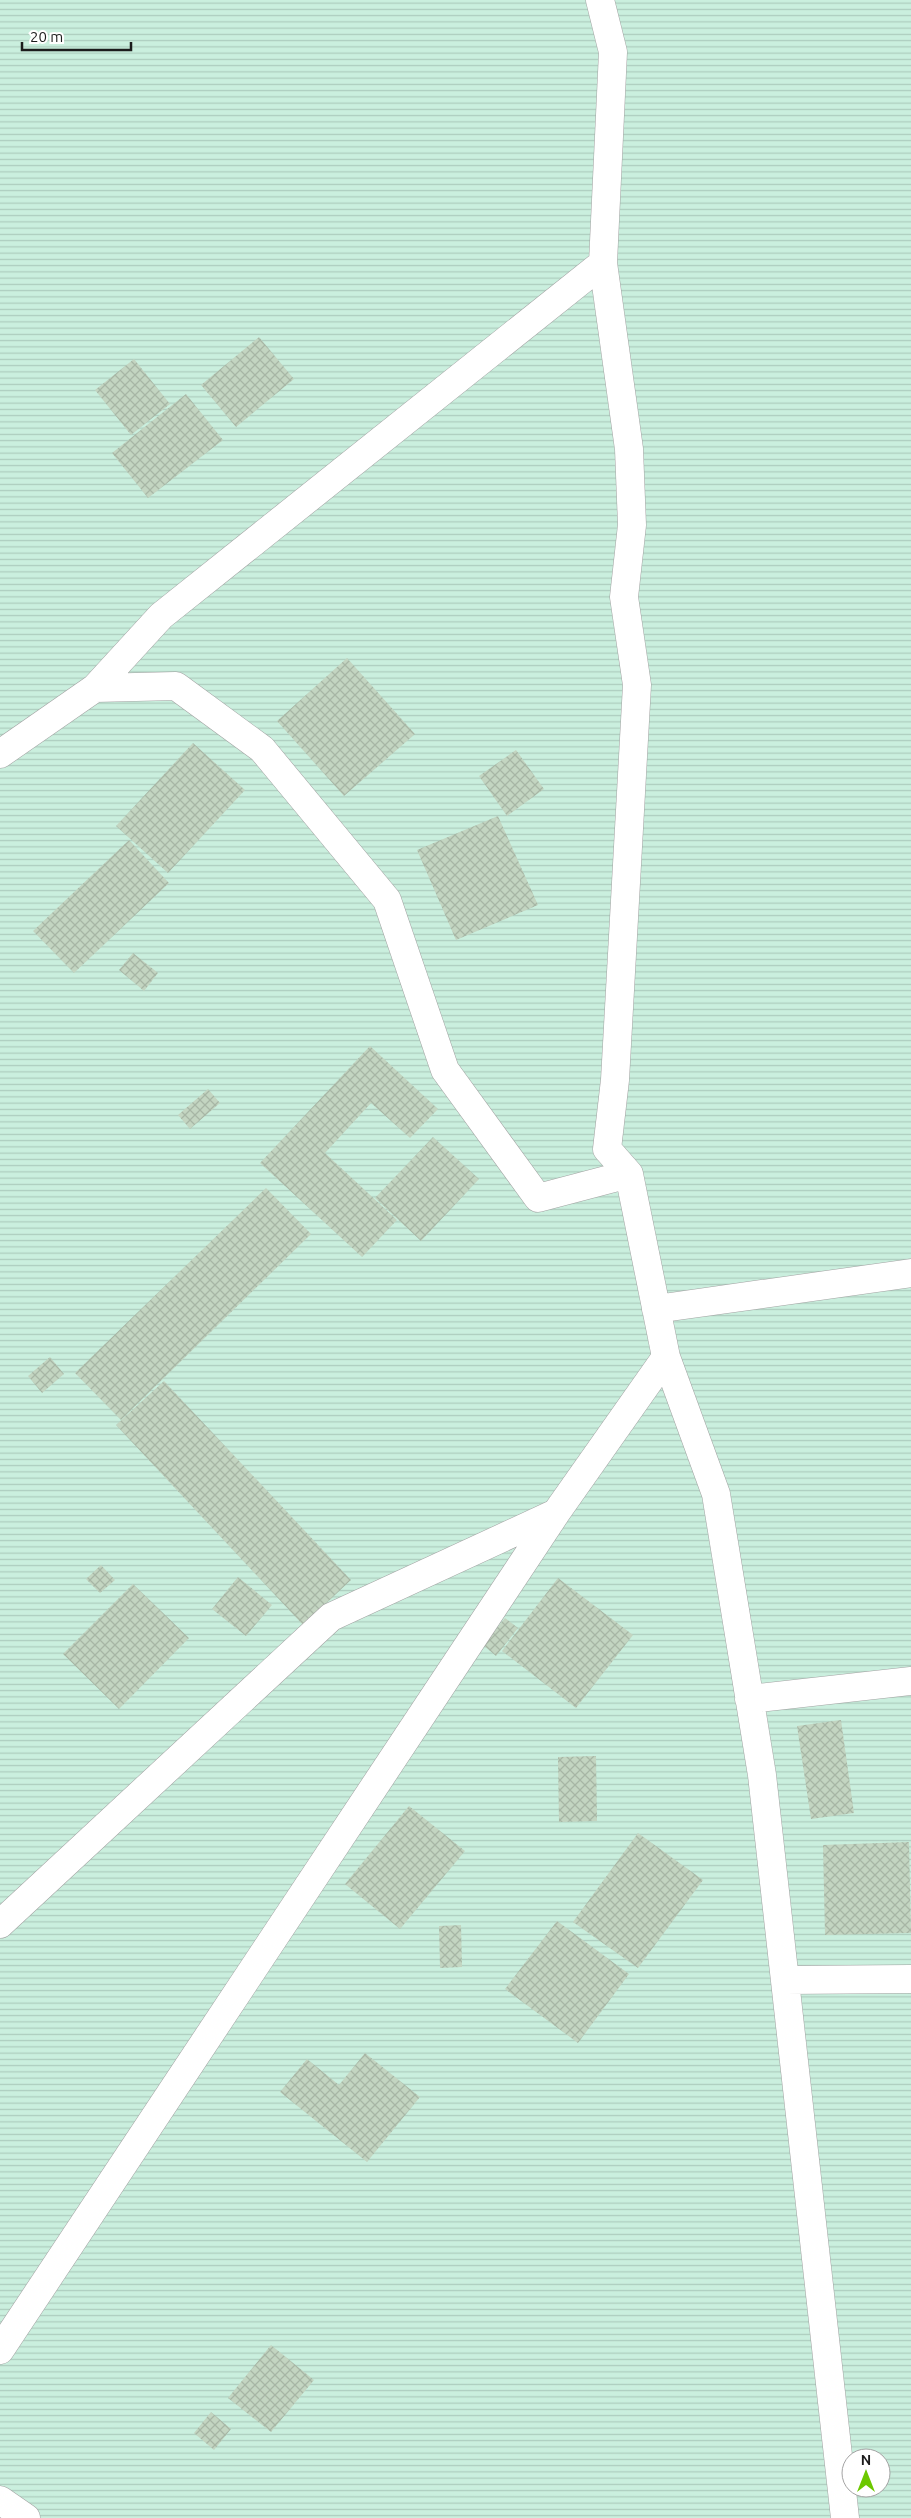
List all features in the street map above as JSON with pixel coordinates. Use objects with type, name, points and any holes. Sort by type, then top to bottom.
[{"type":"street","points":[[600,0],[613,52],[603,263],[629,449],[632,525],[624,597],[637,684],[615,1080],[607,1149],[629,1174],[666,1357],[716,1494],[762,1775],[845,2518]]},
{"type":"street","points":[[0,754],[95,688],[161,616],[603,263]]},
{"type":"street","points":[[95,688],[176,686],[262,749],[387,900],[445,1070],[538,1198],[629,1174]]},
{"type":"street","points":[[656,1309],[911,1273]]},
{"type":"street","points":[[0,2350],[556,1513],[666,1357]]},
{"type":"street","points":[[0,1924],[331,1617],[556,1513]]},
{"type":"street","points":[[750,1698],[911,1681]]},
{"type":"street","points":[[785,1980],[911,1979]]},
{"type":"street","points":[[0,2500],[26,2518]]},
{"type":"green space","points":[[0,0],[911,0],[911,2518],[0,2518]]},
{"type":"building","points":[[259,337],[294,379],[236,427],[201,385]]},
{"type":"building","points":[[134,359],[170,404],[131,435],[95,390]]},
{"type":"building","points":[[186,394],[223,440],[148,498],[112,453]]},
{"type":"building","points":[[347,658],[415,734],[344,796],[277,721]]},
{"type":"building","points":[[193,743],[245,790],[168,873],[116,826]]},
{"type":"building","points":[[516,750],[544,789],[507,816],[479,776]]},
{"type":"building","points":[[498,816],[538,905],[456,940],[417,850]]},
{"type":"building","points":[[129,840],[169,883],[74,973],[33,931]]},
{"type":"building","points":[[133,953],[158,973],[144,991],[119,970]]},
{"type":"building","points":[[370,1046],[438,1109],[410,1138],[371,1103],[325,1153],[397,1220],[362,1257],[260,1163]]},
{"type":"building","points":[[208,1089],[220,1103],[190,1129],[178,1115]]},
{"type":"building","points":[[433,1137],[479,1179],[421,1241],[375,1198]]},
{"type":"building","points":[[266,1188],[311,1234],[121,1420],[75,1373]]},
{"type":"building","points":[[50,1357],[64,1374],[42,1393],[28,1376]]},
{"type":"building","points":[[164,1381],[351,1580],[303,1625],[116,1425]]},
{"type":"building","points":[[101,1565],[115,1580],[100,1593],[86,1579]]},
{"type":"building","points":[[238,1577],[272,1605],[246,1636],[212,1609]]},
{"type":"building","points":[[558,1578],[633,1635],[576,1708],[502,1651]]},
{"type":"building","points":[[133,1584],[189,1638],[119,1709],[63,1654]]},
{"type":"building","points":[[505,1618],[518,1628],[496,1656],[483,1645]]},
{"type":"building","points":[[841,1720],[854,1813],[811,1819],[797,1726]]},
{"type":"building","points":[[596,1756],[597,1821],[559,1822],[558,1757]]},
{"type":"building","points":[[409,1806],[465,1851],[400,1929],[345,1884]]},
{"type":"building","points":[[638,1833],[703,1880],[638,1968],[573,1922]]},
{"type":"building","points":[[909,1842],[911,1933],[825,1935],[823,1845]]},
{"type":"building","points":[[557,1921],[629,1974],[578,2043],[505,1989]]},
{"type":"building","points":[[461,1925],[462,1967],[440,1968],[439,1926]]},
{"type":"building","points":[[365,2053],[420,2097],[367,2162],[280,2092],[307,2059],[339,2085]]},
{"type":"building","points":[[271,2345],[314,2380],[271,2432],[228,2398]]},
{"type":"building","points":[[211,2412],[231,2429],[214,2450],[194,2433]]}]
